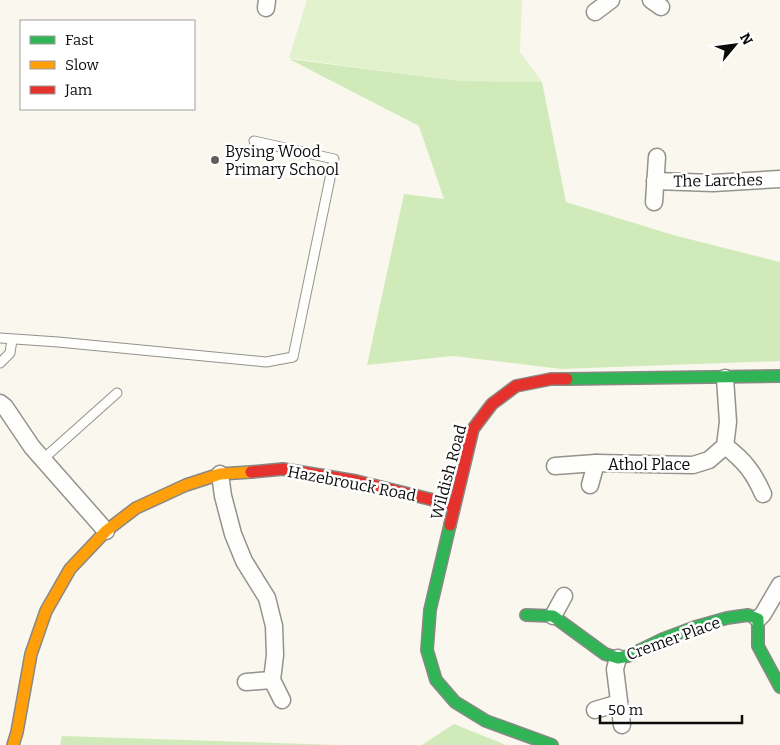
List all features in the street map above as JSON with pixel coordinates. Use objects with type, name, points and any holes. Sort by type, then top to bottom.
[{"type":"street","points":[[595,12],[611,0]]},
{"type":"street","name":"The Larches","points":[[654,202],[657,157]]},
{"type":"street","name":"The Larches","points":[[655,181],[713,183],[780,179]]},
{"type":"street","name":"Wildish Road","points":[[552,745],[486,721],[455,702],[436,680],[427,650],[430,610],[472,429],[492,404],[516,386],[550,379],[780,376]]},
{"type":"street","points":[[725,378],[728,422],[725,446],[738,455],[754,475],[764,494]]},
{"type":"street","points":[[0,403],[5,407],[42,460],[106,531]]},
{"type":"street","name":"Athol Place","points":[[554,466],[596,464],[693,466],[709,460],[725,446]]},
{"type":"street","name":"Athol Place","points":[[590,485],[596,464]]},
{"type":"street","name":"Hazebrouck Road","points":[[13,745],[31,654],[46,611],[70,569],[106,531],[136,508],[186,485],[220,474],[283,469],[356,481],[454,505]]},
{"type":"street","points":[[220,474],[223,496],[233,534],[244,561],[267,598],[274,626],[275,655],[272,680],[282,700]]},
{"type":"street","points":[[780,585],[758,619],[758,646],[780,688]]},
{"type":"street","points":[[526,615],[553,616],[564,596]]},
{"type":"street","name":"Cremer Place","points":[[553,616],[605,654],[618,658],[628,656],[663,638],[695,627],[748,615],[758,619]]},
{"type":"street","name":"Cremer Place","points":[[618,658],[615,669],[622,725]]},
{"type":"street","points":[[246,682],[272,680]]},
{"type":"street","points":[[595,710],[619,704]]},
{"type":"lane","points":[[0,338],[266,362],[292,356],[334,159],[254,141]]},
{"type":"lane","points":[[0,363],[10,353],[12,340]]},
{"type":"lane","points":[[42,460],[117,394]]},
{"type":"green space","points":[[307,0],[522,0],[520,52],[542,82],[460,81],[289,58]]},
{"type":"green space","points":[[289,59],[460,81],[542,82],[566,202],[673,235],[780,262],[780,361],[561,369],[453,356],[367,365],[404,194],[444,199],[419,126]]},
{"type":"green space","points":[[454,724],[506,745],[422,745]]},
{"type":"green space","points":[[62,736],[338,745],[60,745]]},
{"type":"traffic: fast","points":[[567,379],[780,376]]},
{"type":"traffic: fast","points":[[450,525],[430,610],[427,650],[436,680],[455,702],[486,721],[552,745]]},
{"type":"traffic: fast","points":[[526,615],[553,616],[605,654],[618,658],[628,656],[663,639],[695,627],[727,618],[748,615],[758,619],[758,646],[780,687]]},
{"type":"traffic: slow","points":[[13,745],[31,654],[46,611],[70,569],[106,531],[136,508],[186,485],[220,474],[251,472]]},
{"type":"traffic: jam","points":[[450,525],[473,429],[492,404],[516,386],[551,379],[567,379]]},
{"type":"traffic: jam","points":[[251,472],[283,469],[356,481],[454,505]]},
{"type":"place","name":"Bysing Wood Primary School","points":[[215,160]]}]
